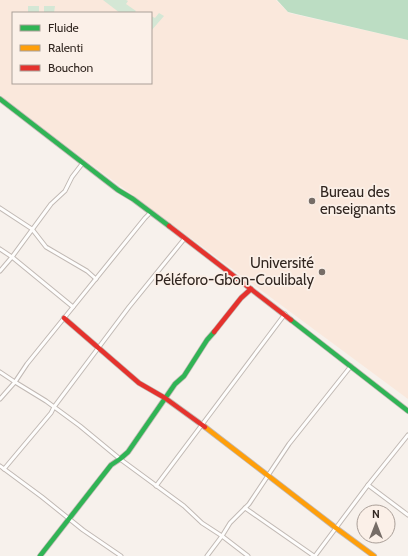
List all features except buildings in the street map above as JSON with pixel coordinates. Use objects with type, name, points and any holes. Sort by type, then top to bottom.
[{"type":"street","points":[[0,99],[82,164],[151,212],[285,314],[408,411]]},
{"type":"street","points":[[0,271],[51,204],[65,191],[72,177],[82,164]]},
{"type":"street","points":[[0,208],[32,229],[46,247],[87,271],[96,279]]},
{"type":"street","points":[[0,399],[15,382],[27,364],[72,307],[151,212]]},
{"type":"street","points":[[4,470],[51,413],[129,307],[185,238]]},
{"type":"street","points":[[0,249],[12,257],[72,307]]},
{"type":"street","points":[[40,556],[112,465],[128,452],[175,384],[184,376],[207,340],[241,298],[252,289]]},
{"type":"street","points":[[156,486],[285,314]]},
{"type":"street","points":[[64,318],[139,383],[165,398],[202,425],[374,556]]},
{"type":"street","points":[[207,556],[230,523],[249,504],[289,444],[351,366]]},
{"type":"street","points":[[0,372],[54,407],[80,426],[120,459],[184,506],[202,523],[248,556]]},
{"type":"street","points":[[245,508],[315,556],[368,485],[408,435]]},
{"type":"street","points":[[0,466],[83,530],[121,556]]},
{"type":"street","points":[[368,485],[408,515]]},
{"type":"shaded area","name":"Université Péléforo-Gbon-Coulibaly","points":[[0,0],[276,0],[289,13],[408,40],[408,399],[65,145],[0,95]]},
{"type":"green space","points":[[103,0],[126,0],[128,1],[126,4],[136,11],[119,12]]},
{"type":"green space","points":[[277,0],[408,0],[408,40],[288,12]]},
{"type":"green space","points":[[28,6],[39,6],[39,12],[28,12]]},
{"type":"green space","points":[[44,6],[55,6],[54,12],[44,12]]},
{"type":"green space","points":[[159,13],[164,16],[152,30],[152,16],[155,18]]},
{"type":"traffic: fast","points":[[0,99],[118,190],[133,199],[169,226]]},
{"type":"traffic: fast","points":[[291,320],[408,411]]},
{"type":"traffic: fast","points":[[40,556],[111,465],[128,452],[175,384],[184,376],[207,340],[214,332]]},
{"type":"traffic: slow","points":[[205,427],[374,556]]},
{"type":"traffic: jam","points":[[169,226],[291,320]]},
{"type":"traffic: jam","points":[[214,332],[241,298],[251,289]]},
{"type":"traffic: jam","points":[[64,318],[139,383],[165,398],[205,427]]},
{"type":"place","name":"Bureau des enseignants","points":[[312,201]]},
{"type":"place","name":"Université Péléforo-Gbon-Coulibaly","points":[[322,272]]}]
